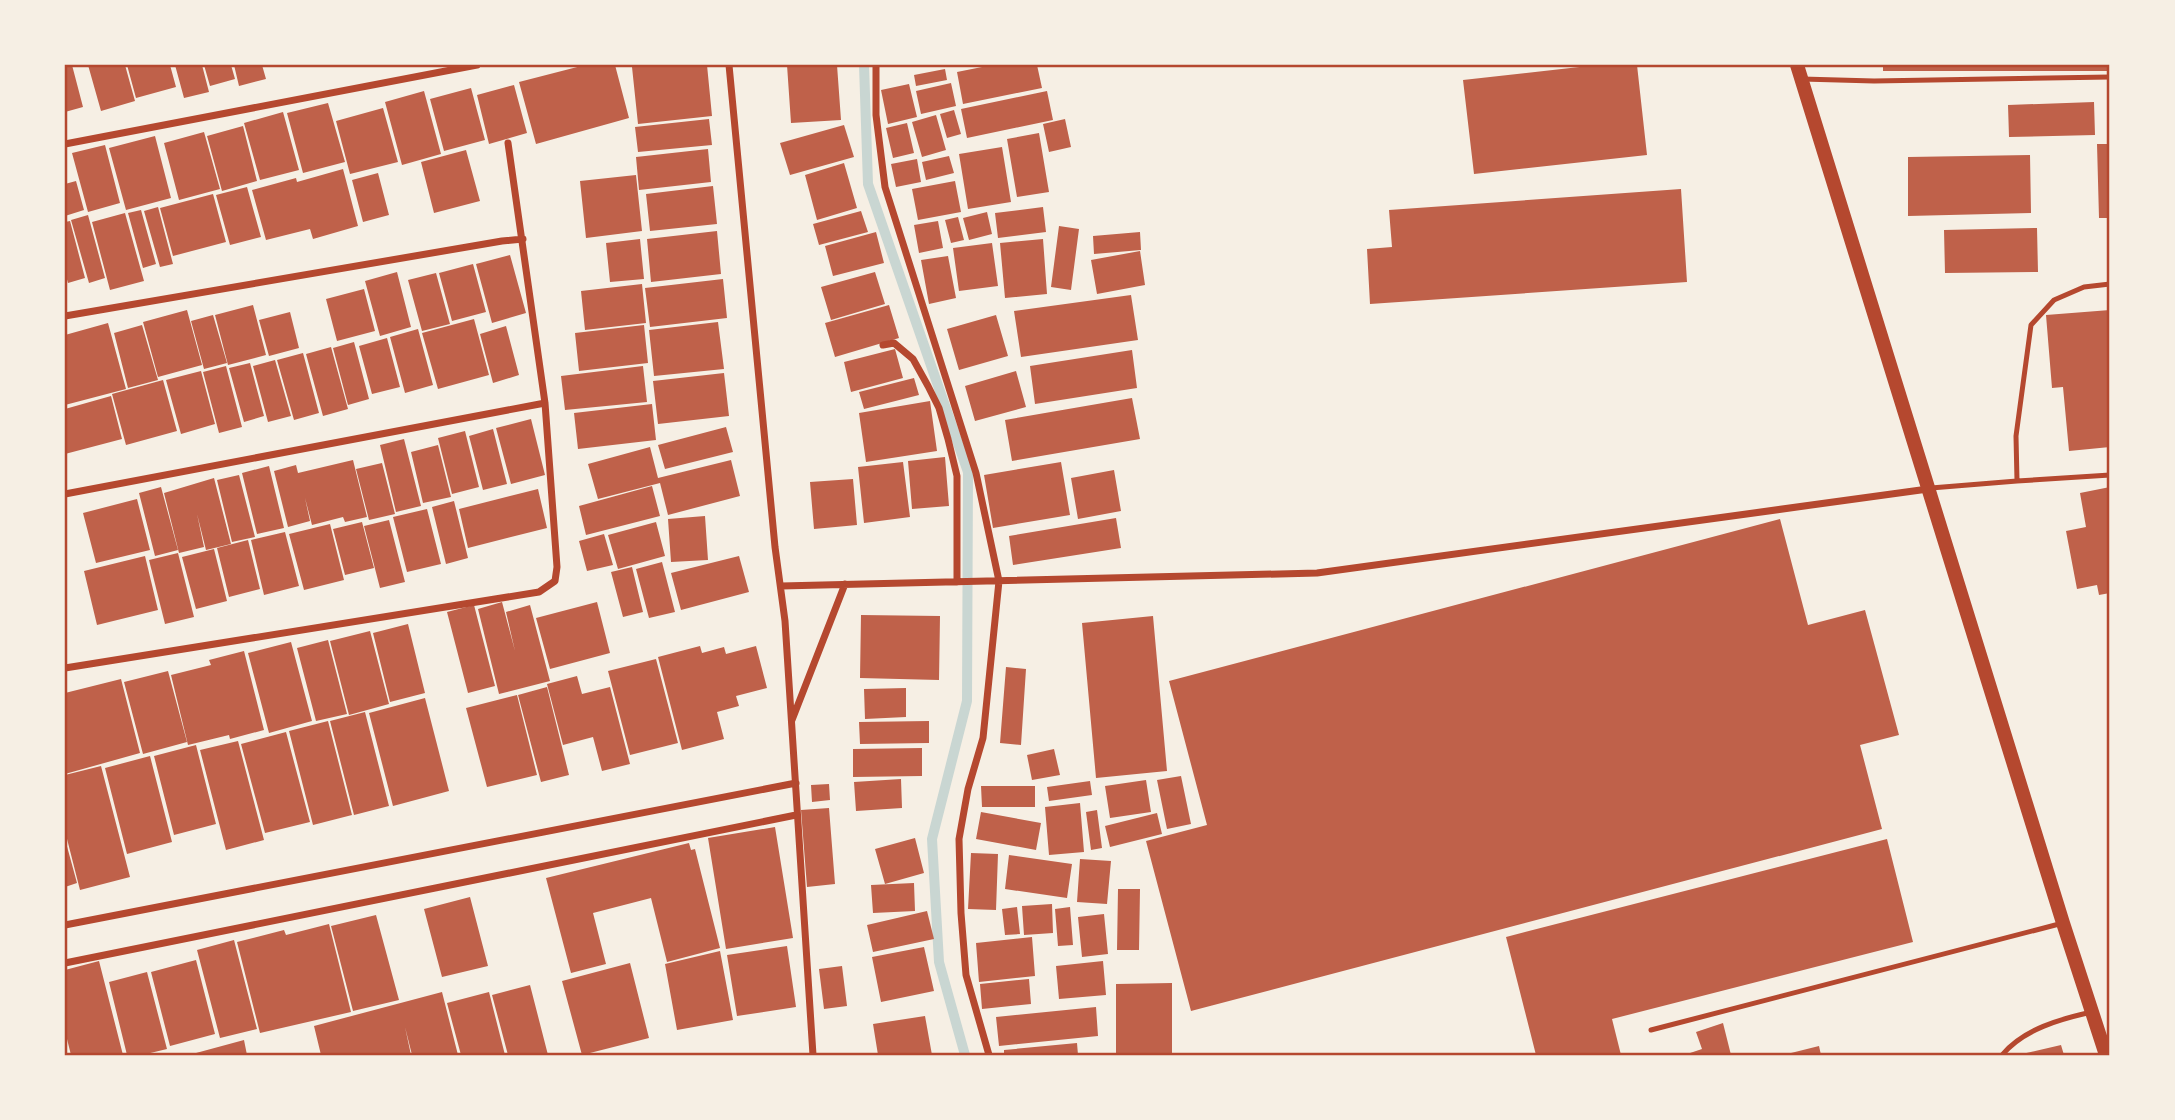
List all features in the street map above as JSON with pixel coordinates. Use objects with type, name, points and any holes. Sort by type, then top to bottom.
[{"type":"main road","points":[[1799,72],[2106,1055]]},
{"type":"street","points":[[65,144],[477,65]]},
{"type":"street","points":[[729,65],[780,586],[796,783],[813,1055]]},
{"type":"street","points":[[876,65],[876,116],[885,187],[976,473],[996,581],[983,738],[968,789],[959,839],[966,975],[989,1055]]},
{"type":"street","points":[[65,668],[538,592],[555,581],[557,567],[544,403],[508,143]]},
{"type":"street","points":[[65,316],[523,239]]},
{"type":"street","points":[[883,345],[894,343],[907,353],[939,408],[957,476],[961,582]]},
{"type":"street","points":[[65,494],[544,403]]},
{"type":"street","points":[[780,586],[1317,572],[1928,489]]},
{"type":"street","points":[[790,724],[845,584]]},
{"type":"street","points":[[65,925],[796,783]]},
{"type":"street","points":[[65,963],[796,815]]},
{"type":"lane","points":[[1799,72],[1874,81],[2110,77]]},
{"type":"lane","points":[[2017,481],[2016,436],[2031,325],[2054,300],[2084,287],[2110,284]]},
{"type":"lane","points":[[1928,489],[2110,475]]},
{"type":"lane","points":[[1651,1030],[2063,923]]},
{"type":"lane","points":[[2002,1055],[2011,1045],[2056,1020],[2093,1012]]},
{"type":"building","points":[[65,65],[72,65],[83,107],[65,112]]},
{"type":"building","points":[[88,65],[125,65],[135,101],[101,111]]},
{"type":"building","points":[[127,65],[170,65],[176,87],[136,98]]},
{"type":"building","points":[[175,65],[202,65],[209,92],[184,98]]},
{"type":"building","points":[[204,65],[231,65],[235,79],[210,86]]},
{"type":"building","points":[[234,65],[262,65],[266,79],[239,86]]},
{"type":"building","points":[[585,65],[615,65],[629,118],[536,144],[519,82]]},
{"type":"building","points":[[707,65],[712,116],[638,124],[632,67]]},
{"type":"building","points":[[787,65],[837,65],[841,120],[791,123]]},
{"type":"building","points":[[992,65],[1037,65],[1042,88],[963,104],[957,72]]},
{"type":"building","points":[[1597,65],[1637,65],[1647,155],[1474,174],[1463,80]]},
{"type":"building","points":[[1883,65],[2110,65],[2110,71],[1883,71]]},
{"type":"building","points":[[945,69],[947,80],[916,86],[914,75]]},
{"type":"building","points":[[951,83],[956,106],[921,114],[916,91]]},
{"type":"building","points":[[909,84],[917,117],[888,124],[881,90]]},
{"type":"building","points":[[514,85],[527,133],[489,144],[477,95]]},
{"type":"building","points":[[471,88],[485,140],[444,151],[430,99]]},
{"type":"building","points":[[424,91],[441,154],[402,165],[385,102]]},
{"type":"building","points":[[1047,91],[1053,120],[967,138],[961,109]]},
{"type":"building","points":[[2094,102],[2095,135],[2009,137],[2008,105]]},
{"type":"building","points":[[328,103],[345,162],[303,173],[287,113]]},
{"type":"building","points":[[383,108],[398,162],[350,174],[336,121]]},
{"type":"building","points":[[954,110],[961,134],[947,138],[940,114]]},
{"type":"building","points":[[283,112],[299,170],[260,180],[244,123]]},
{"type":"building","points":[[936,115],[946,150],[922,157],[912,122]]},
{"type":"building","points":[[709,119],[712,145],[638,152],[635,127]]},
{"type":"building","points":[[1065,119],[1071,147],[1049,152],[1043,124]]},
{"type":"building","points":[[907,123],[914,153],[893,158],[886,128]]},
{"type":"building","points":[[844,125],[854,157],[790,175],[780,143]]},
{"type":"building","points":[[243,126],[257,181],[222,191],[207,136]]},
{"type":"building","points":[[204,132],[220,189],[179,200],[164,143]]},
{"type":"building","points":[[1039,133],[1049,192],[1017,197],[1007,139]]},
{"type":"building","points":[[155,136],[171,198],[126,210],[109,148]]},
{"type":"building","points":[[2097,144],[2110,144],[2110,218],[2099,218]]},
{"type":"building","points":[[105,145],[120,203],[88,212],[72,153]]},
{"type":"building","points":[[1002,147],[1011,202],[968,209],[959,154]]},
{"type":"building","points":[[708,149],[711,182],[639,190],[636,157]]},
{"type":"building","points":[[466,150],[480,201],[434,213],[421,162]]},
{"type":"building","points":[[2030,155],[2031,213],[1908,216],[1908,157]]},
{"type":"building","points":[[949,156],[954,173],[926,180],[922,162]]},
{"type":"building","points":[[917,159],[921,182],[896,187],[891,164]]},
{"type":"building","points":[[844,163],[857,208],[817,220],[805,175]]},
{"type":"building","points":[[343,169],[358,226],[313,239],[310,229],[266,240],[252,190],[296,178],[297,182]]},
{"type":"building","points":[[378,173],[389,215],[363,222],[352,180]]},
{"type":"building","points":[[636,175],[642,231],[586,238],[580,181]]},
{"type":"building","points":[[76,181],[84,210],[65,216],[65,184]]},
{"type":"building","points":[[955,181],[961,212],[918,220],[912,189]]},
{"type":"building","points":[[713,186],[717,224],[650,231],[646,194]]},
{"type":"building","points":[[247,187],[261,237],[230,245],[216,195]]},
{"type":"building","points":[[1681,189],[1687,282],[1370,304],[1367,249],[1392,247],[1389,210]]},
{"type":"building","points":[[213,194],[226,242],[173,256],[160,208]]},
{"type":"building","points":[[158,207],[173,264],[160,267],[144,211]]},
{"type":"building","points":[[1043,207],[1046,232],[998,238],[995,213]]},
{"type":"building","points":[[141,210],[156,264],[143,268],[128,213]]},
{"type":"building","points":[[861,211],[868,232],[819,245],[813,224]]},
{"type":"building","points":[[987,212],[992,234],[969,240],[963,218]]},
{"type":"building","points":[[125,213],[144,281],[110,290],[92,222]]},
{"type":"building","points":[[88,215],[105,278],[89,283],[71,220]]},
{"type":"building","points":[[958,217],[964,240],[951,243],[945,220]]},
{"type":"building","points":[[70,221],[85,278],[68,283],[65,272],[65,222]]},
{"type":"building","points":[[938,221],[943,248],[919,253],[914,225]]},
{"type":"building","points":[[1059,226],[1079,229],[1071,290],[1051,287]]},
{"type":"building","points":[[2037,228],[2038,272],[1945,273],[1944,230]]},
{"type":"building","points":[[717,231],[721,274],[651,282],[647,239]]},
{"type":"building","points":[[876,232],[884,263],[833,276],[825,246]]},
{"type":"building","points":[[1140,232],[1141,250],[1094,254],[1093,236]]},
{"type":"building","points":[[640,239],[644,279],[610,282],[606,243]]},
{"type":"building","points":[[1043,239],[1047,294],[1005,298],[1000,243]]},
{"type":"building","points":[[992,243],[998,286],[959,291],[953,248]]},
{"type":"building","points":[[1140,251],[1145,285],[1097,294],[1091,260]]},
{"type":"building","points":[[510,255],[526,313],[492,323],[476,264]]},
{"type":"building","points":[[948,256],[956,298],[929,304],[921,260]]},
{"type":"building","points":[[473,264],[486,312],[452,321],[439,273]]},
{"type":"building","points":[[397,272],[411,327],[380,336],[365,281]]},
{"type":"building","points":[[875,272],[885,304],[831,320],[821,287]]},
{"type":"building","points":[[436,273],[450,324],[422,331],[408,280]]},
{"type":"building","points":[[723,279],[727,318],[650,327],[645,288]]},
{"type":"building","points":[[642,284],[646,323],[585,330],[581,291]]},
{"type":"building","points":[[364,289],[375,331],[337,341],[326,299]]},
{"type":"building","points":[[1131,295],[1138,340],[1021,357],[1014,311]]},
{"type":"building","points":[[253,305],[266,355],[228,365],[215,315]]},
{"type":"building","points":[[889,305],[899,338],[835,357],[825,323]]},
{"type":"building","points":[[187,310],[202,365],[158,377],[143,322]]},
{"type":"building","points":[[2110,310],[2110,447],[2069,451],[2063,387],[2052,388],[2046,315]]},
{"type":"building","points":[[290,312],[299,348],[269,356],[259,320]]},
{"type":"building","points":[[213,315],[227,363],[204,369],[191,321]]},
{"type":"building","points":[[996,315],[1008,356],[959,370],[947,329]]},
{"type":"building","points":[[474,319],[489,375],[438,389],[422,333]]},
{"type":"building","points":[[718,322],[724,369],[654,376],[649,330]]},
{"type":"building","points":[[108,323],[126,389],[65,405],[65,335]]},
{"type":"building","points":[[142,325],[158,380],[128,388],[114,333]]},
{"type":"building","points":[[644,325],[648,363],[579,371],[575,333]]},
{"type":"building","points":[[506,326],[519,375],[493,383],[480,334]]},
{"type":"building","points":[[418,329],[433,385],[405,393],[390,337]]},
{"type":"building","points":[[387,338],[400,387],[372,394],[359,346]]},
{"type":"building","points":[[354,342],[369,399],[348,405],[333,348]]},
{"type":"building","points":[[331,347],[348,409],[323,416],[306,354]]},
{"type":"building","points":[[895,349],[903,378],[851,392],[844,362]]},
{"type":"building","points":[[1132,350],[1137,388],[1035,404],[1030,366]]},
{"type":"building","points":[[303,353],[319,413],[294,420],[277,360]]},
{"type":"building","points":[[275,360],[291,416],[268,422],[253,366]]},
{"type":"building","points":[[250,363],[264,416],[244,422],[229,368]]},
{"type":"building","points":[[226,366],[242,427],[219,433],[203,372]]},
{"type":"building","points":[[643,366],[647,402],[565,410],[561,376]]},
{"type":"building","points":[[201,371],[215,424],[181,434],[166,380]]},
{"type":"building","points":[[1016,371],[1026,407],[975,421],[965,386]]},
{"type":"building","points":[[724,373],[729,416],[658,424],[653,381]]},
{"type":"building","points":[[914,378],[919,395],[864,409],[859,392]]},
{"type":"building","points":[[163,380],[177,431],[126,445],[112,394]]},
{"type":"building","points":[[111,396],[122,439],[65,454],[65,409]]},
{"type":"building","points":[[1132,398],[1140,439],[1012,461],[1005,420]]},
{"type":"building","points":[[930,401],[937,451],[866,462],[859,413]]},
{"type":"building","points":[[652,404],[656,440],[578,449],[574,413]]},
{"type":"building","points":[[531,419],[545,475],[511,484],[496,428]]},
{"type":"building","points":[[726,427],[733,452],[665,469],[658,445]]},
{"type":"building","points":[[493,429],[507,484],[483,490],[469,436]]},
{"type":"building","points":[[465,431],[479,487],[452,494],[438,438]]},
{"type":"building","points":[[404,439],[421,506],[396,512],[380,445]]},
{"type":"building","points":[[438,445],[451,497],[423,503],[411,452]]},
{"type":"building","points":[[650,447],[658,478],[731,460],[740,496],[668,515],[660,483],[598,499],[588,464]]},
{"type":"building","points":[[945,457],[949,506],[912,509],[908,461]]},
{"type":"building","points":[[353,460],[367,517],[345,522],[343,517],[312,525],[305,498],[310,521],[288,527],[274,471],[296,465],[298,473]]},
{"type":"building","points":[[903,462],[910,517],[864,523],[858,467]]},
{"type":"building","points":[[1061,462],[1070,515],[993,528],[984,475]]},
{"type":"building","points":[[382,463],[395,514],[369,520],[356,469]]},
{"type":"building","points":[[269,466],[284,528],[257,534],[242,473]]},
{"type":"building","points":[[1114,470],[1121,511],[1078,519],[1071,478]]},
{"type":"building","points":[[239,475],[255,537],[232,542],[217,480]]},
{"type":"building","points":[[214,478],[231,544],[206,550],[197,514],[204,547],[179,553],[164,493]]},
{"type":"building","points":[[853,479],[857,525],[814,529],[810,482]]},
{"type":"building","points":[[652,486],[660,516],[586,535],[579,506]]},
{"type":"building","points":[[161,487],[178,550],[155,556],[139,493]]},
{"type":"building","points":[[2110,487],[2110,593],[2099,595],[2097,585],[2077,589],[2066,531],[2086,527],[2080,493]]},
{"type":"building","points":[[538,489],[547,528],[468,548],[459,509]]},
{"type":"building","points":[[137,499],[150,550],[96,563],[83,513]]},
{"type":"building","points":[[454,501],[468,558],[446,564],[432,507]]},
{"type":"building","points":[[427,509],[441,564],[407,572],[393,517]]},
{"type":"building","points":[[705,516],[708,560],[671,562],[668,519]]},
{"type":"building","points":[[1116,518],[1121,548],[1013,565],[1009,536]]},
{"type":"building","points":[[1780,519],[1808,625],[1865,610],[1899,735],[1860,745],[1882,829],[1191,1011],[1146,841],[1207,825],[1169,681]]},
{"type":"building","points":[[389,520],[405,582],[380,588],[364,526]]},
{"type":"building","points":[[362,522],[374,568],[345,575],[333,529]]},
{"type":"building","points":[[656,522],[665,556],[618,569],[608,535]]},
{"type":"building","points":[[330,524],[344,580],[304,590],[289,534]]},
{"type":"building","points":[[285,532],[299,586],[264,595],[251,540]]},
{"type":"building","points":[[604,534],[613,565],[587,571],[579,541]]},
{"type":"building","points":[[248,540],[260,589],[229,597],[217,548]]},
{"type":"building","points":[[214,549],[227,601],[196,609],[182,557]]},
{"type":"building","points":[[178,553],[194,617],[165,624],[149,560]]},
{"type":"building","points":[[145,556],[158,610],[97,625],[84,571]]},
{"type":"building","points":[[739,556],[749,592],[681,610],[671,573]]},
{"type":"building","points":[[662,562],[675,612],[649,618],[636,569]]},
{"type":"building","points":[[632,567],[643,612],[623,617],[611,572]]},
{"type":"building","points":[[502,602],[515,651],[506,612],[530,605],[550,681],[499,694],[478,609]]},
{"type":"building","points":[[597,602],[610,653],[550,669],[536,618]]},
{"type":"building","points":[[474,605],[495,686],[468,693],[447,612]]},
{"type":"building","points":[[861,615],[940,616],[939,680],[860,678]]},
{"type":"building","points":[[1153,616],[1167,771],[1096,778],[1082,623]]},
{"type":"building","points":[[408,624],[425,693],[390,702],[373,633]]},
{"type":"building","points":[[370,631],[389,704],[349,715],[330,641]]},
{"type":"building","points":[[328,640],[347,714],[316,721],[297,648]]},
{"type":"building","points":[[291,642],[312,721],[269,733],[248,653]]},
{"type":"building","points":[[700,646],[702,653],[724,647],[726,654],[756,646],[767,688],[736,696],[739,706],[717,712],[724,739],[682,750],[658,657]]},
{"type":"building","points":[[244,651],[264,730],[230,739],[229,735],[188,745],[171,675],[211,665],[209,660]]},
{"type":"building","points":[[656,659],[678,743],[630,755],[608,671]]},
{"type":"building","points":[[1006,667],[1026,669],[1021,745],[1000,743]]},
{"type":"building","points":[[168,671],[187,742],[143,754],[124,682]]},
{"type":"building","points":[[577,676],[582,694],[610,687],[630,764],[602,771],[593,737],[563,745],[547,684]]},
{"type":"building","points":[[121,679],[140,753],[65,774],[65,693]]},
{"type":"building","points":[[547,687],[569,775],[541,782],[518,695]]},
{"type":"building","points":[[906,688],[906,717],[865,719],[864,689]]},
{"type":"building","points":[[517,695],[537,775],[487,787],[466,708]]},
{"type":"building","points":[[425,698],[449,791],[393,806],[369,713]]},
{"type":"building","points":[[365,712],[389,806],[354,815],[330,721]]},
{"type":"building","points":[[328,721],[352,815],[313,825],[289,731]]},
{"type":"building","points":[[929,721],[929,743],[860,744],[859,722]]},
{"type":"building","points":[[286,732],[310,822],[265,833],[241,744]]},
{"type":"building","points":[[238,741],[264,840],[226,850],[200,750]]},
{"type":"building","points":[[196,745],[216,824],[174,835],[154,756]]},
{"type":"building","points":[[922,748],[922,776],[853,777],[853,749]]},
{"type":"building","points":[[1054,749],[1060,775],[1032,780],[1027,755]]},
{"type":"building","points":[[150,756],[172,842],[127,854],[105,768]]},
{"type":"building","points":[[101,766],[130,877],[80,890],[65,831],[65,775]]},
{"type":"building","points":[[1181,776],[1191,824],[1167,829],[1157,780]]},
{"type":"building","points":[[901,779],[902,808],[856,811],[854,782]]},
{"type":"building","points":[[1146,780],[1151,812],[1110,818],[1105,786]]},
{"type":"building","points":[[1090,781],[1092,795],[1049,801],[1047,787]]},
{"type":"building","points":[[829,784],[830,800],[812,802],[811,785]]},
{"type":"building","points":[[981,786],[1035,786],[1035,807],[982,807]]},
{"type":"building","points":[[1080,803],[1084,852],[1049,855],[1045,807]]},
{"type":"building","points":[[829,808],[835,884],[807,887],[801,810]]},
{"type":"building","points":[[1097,810],[1102,848],[1091,850],[1086,812]]},
{"type":"building","points":[[981,812],[1041,823],[1036,850],[976,839]]},
{"type":"building","points":[[1157,813],[1162,834],[1110,847],[1105,826]]},
{"type":"building","points":[[775,827],[793,938],[726,949],[708,838]]},
{"type":"building","points":[[915,838],[924,873],[885,884],[875,849]]},
{"type":"building","points":[[65,839],[77,883],[65,887]]},
{"type":"building","points":[[1887,839],[1913,942],[1612,1019],[1621,1055],[1536,1055],[1506,937]]},
{"type":"building","points":[[689,843],[691,850],[695,849],[720,948],[667,962],[651,898],[593,913],[606,964],[571,973],[546,878]]},
{"type":"building","points":[[971,853],[998,854],[996,910],[968,909]]},
{"type":"building","points":[[1009,855],[1072,864],[1067,898],[1005,889]]},
{"type":"building","points":[[1080,859],[1111,861],[1107,904],[1077,902]]},
{"type":"building","points":[[914,883],[915,911],[873,913],[871,885]]},
{"type":"building","points":[[1118,889],[1140,889],[1139,950],[1117,950]]},
{"type":"building","points":[[470,897],[488,966],[442,977],[424,909]]},
{"type":"building","points":[[1052,904],[1053,933],[1024,935],[1022,906]]},
{"type":"building","points":[[1017,907],[1020,934],[1005,935],[1002,909]]},
{"type":"building","points":[[1070,907],[1073,945],[1058,946],[1055,909]]},
{"type":"building","points":[[927,911],[934,939],[873,952],[867,925]]},
{"type":"building","points":[[1104,914],[1108,954],[1082,957],[1078,917]]},
{"type":"building","points":[[376,915],[399,1000],[353,1011],[331,926]]},
{"type":"building","points":[[329,924],[351,1012],[260,1033],[237,942],[284,930],[286,935]]},
{"type":"building","points":[[1032,937],[1035,976],[979,982],[976,943]]},
{"type":"building","points":[[234,940],[257,1029],[220,1038],[197,950]]},
{"type":"building","points":[[787,946],[796,1007],[737,1016],[727,955]]},
{"type":"building","points":[[924,947],[934,991],[881,1002],[872,957]]},
{"type":"building","points":[[720,951],[733,1020],[677,1030],[665,964]]},
{"type":"building","points":[[196,960],[215,1034],[170,1046],[151,972]]},
{"type":"building","points":[[99,961],[123,1055],[71,1055],[65,1031],[65,970]]},
{"type":"building","points":[[1103,961],[1106,995],[1059,999],[1056,966]]},
{"type":"building","points":[[630,963],[649,1038],[582,1055],[562,981]]},
{"type":"building","points":[[842,966],[847,1006],[824,1009],[819,969]]},
{"type":"building","points":[[147,972],[167,1049],[142,1055],[127,1055],[109,982]]},
{"type":"building","points":[[1029,979],[1031,1004],[982,1009],[980,984]]},
{"type":"building","points":[[1172,983],[1172,1055],[1116,1055],[1116,984]]},
{"type":"building","points":[[530,985],[548,1055],[508,1055],[492,995]]},
{"type":"building","points":[[442,992],[458,1055],[412,1055],[405,1027],[411,1055],[321,1055],[314,1026]]},
{"type":"building","points":[[489,992],[505,1055],[461,1055],[447,1003]]},
{"type":"building","points":[[1096,1007],[1098,1036],[999,1046],[996,1017]]},
{"type":"building","points":[[925,1016],[932,1055],[878,1055],[873,1024]]},
{"type":"building","points":[[1723,1023],[1731,1055],[1684,1055],[1702,1049],[1696,1032]]},
{"type":"building","points":[[244,1040],[247,1055],[196,1053]]},
{"type":"building","points":[[1077,1043],[1078,1055],[1004,1055],[1004,1050]]},
{"type":"building","points":[[2061,1045],[2064,1055],[2022,1055],[2022,1054]]},
{"type":"building","points":[[1819,1046],[1821,1055],[1787,1055],[1787,1054]]},
{"type":"waterway","points":[[864,65],[868,184],[968,472],[967,701],[932,839],[939,962],[965,1055]]}]
